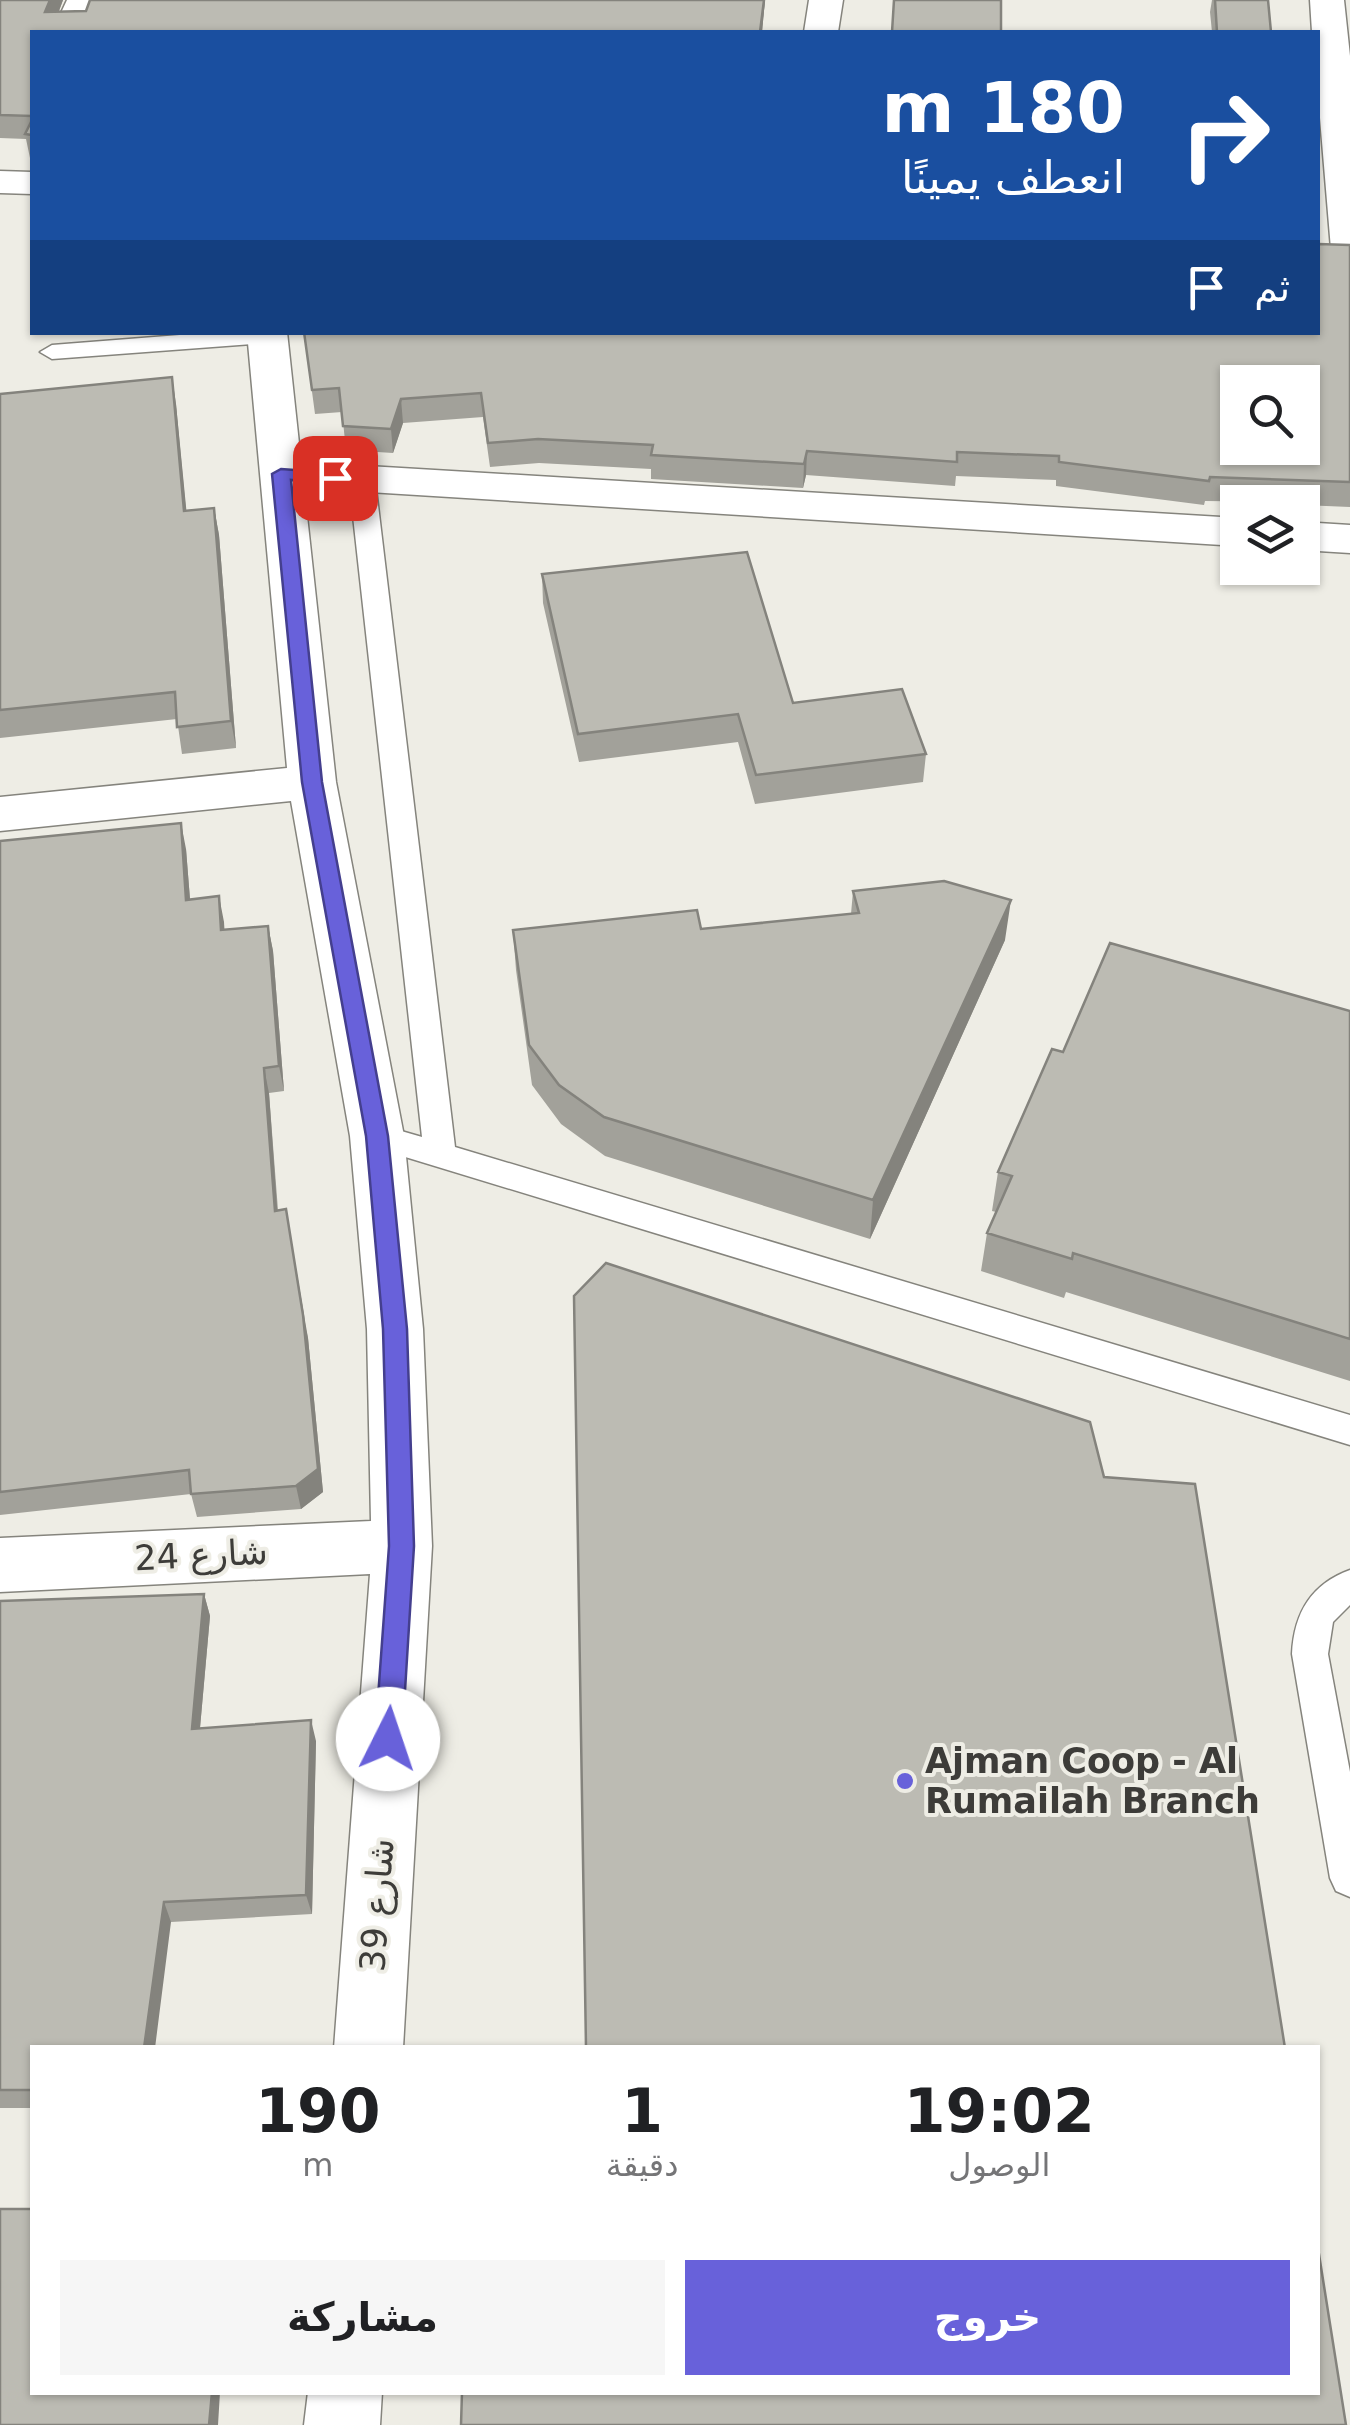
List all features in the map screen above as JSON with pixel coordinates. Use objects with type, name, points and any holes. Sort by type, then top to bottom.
[{"type":"street","points":[[71,30],[84,0]]},
{"type":"street","points":[[821,30],[826,0]]},
{"type":"street","points":[[1327,0],[1350,249]]},
{"type":"street","points":[[0,182],[30,184]]},
{"type":"street","points":[[1320,256],[1350,258]]},
{"type":"street","name":"شارع 39","points":[[267,335],[312,782],[377,1136],[395,1329],[402,1546],[368,2045]]},
{"type":"street","points":[[281,474],[1220,531]]},
{"type":"street","points":[[1320,537],[1350,539]]},
{"type":"street","points":[[0,814],[312,782]]},
{"type":"street","name":"شارع 24","points":[[0,1565],[402,1546]]},
{"type":"street","points":[[342,2425],[344,2395]]},
{"type":"lane","points":[[52,352],[255,335]]},
{"type":"lane","points":[[362,480],[440,1155]]},
{"type":"lane","points":[[377,1136],[1350,1430]]},
{"type":"lane","points":[[1350,1586],[1328,1597],[1311,1622],[1310,1654],[1350,1878]]},
{"type":"building","points":[[0,0],[50,0],[45,12],[86,11],[90,0],[764,0],[760,30],[30,30],[30,116],[0,115]]},
{"type":"building","points":[[894,0],[1001,0],[1001,30],[892,30]]},
{"type":"building","points":[[1215,0],[1268,0],[1271,30],[1217,30]]},
{"type":"building","points":[[1320,244],[1350,245],[1350,482],[1210,477],[1209,481],[1059,462],[1059,456],[957,452],[957,462],[807,451],[804,464],[651,455],[653,445],[538,439],[488,443],[481,393],[401,399],[391,429],[343,426],[339,388],[312,390],[304,335],[1320,335]]},
{"type":"building","points":[[172,377],[184,511],[214,508],[231,721],[177,727],[175,692],[0,710],[0,394]]},
{"type":"building","points":[[747,552],[793,703],[902,689],[926,754],[756,775],[738,714],[578,734],[542,574]]},
{"type":"building","points":[[181,823],[186,900],[219,896],[221,930],[268,926],[279,1066],[264,1068],[275,1211],[286,1209],[303,1315],[318,1469],[296,1486],[191,1494],[189,1470],[0,1492],[0,841]]},
{"type":"building","points":[[944,881],[1011,900],[873,1200],[604,1117],[559,1085],[529,1045],[513,930],[697,910],[701,929],[859,913],[853,891]]},
{"type":"building","points":[[1110,943],[1350,1011],[1350,1339],[1073,1253],[1072,1259],[987,1233],[1012,1176],[998,1172],[1052,1049],[1063,1052]]},
{"type":"building","name":"Ajman Coop - Al Rumailah Branch","points":[[606,1263],[1090,1422],[1104,1477],[1195,1484],[1285,2045],[586,2045],[574,1296]]},
{"type":"building","points":[[204,1594],[192,1729],[311,1720],[306,1895],[164,1902],[144,2045],[30,2045],[30,2090],[0,2090],[0,1601]]},
{"type":"building","points":[[0,2209],[30,2209],[30,2395],[212,2395],[209,2425],[0,2425]]},
{"type":"building","points":[[1320,2261],[1346,2425],[461,2425],[462,2395],[1320,2395]]},
{"type":"place","name":"Ajman Coop - Al Rumailah Branch","points":[[905,1781]]},
{"type":"route","points":[[335,478],[281,474],[312,782],[377,1136],[395,1329],[402,1546],[388,1739]]}]
